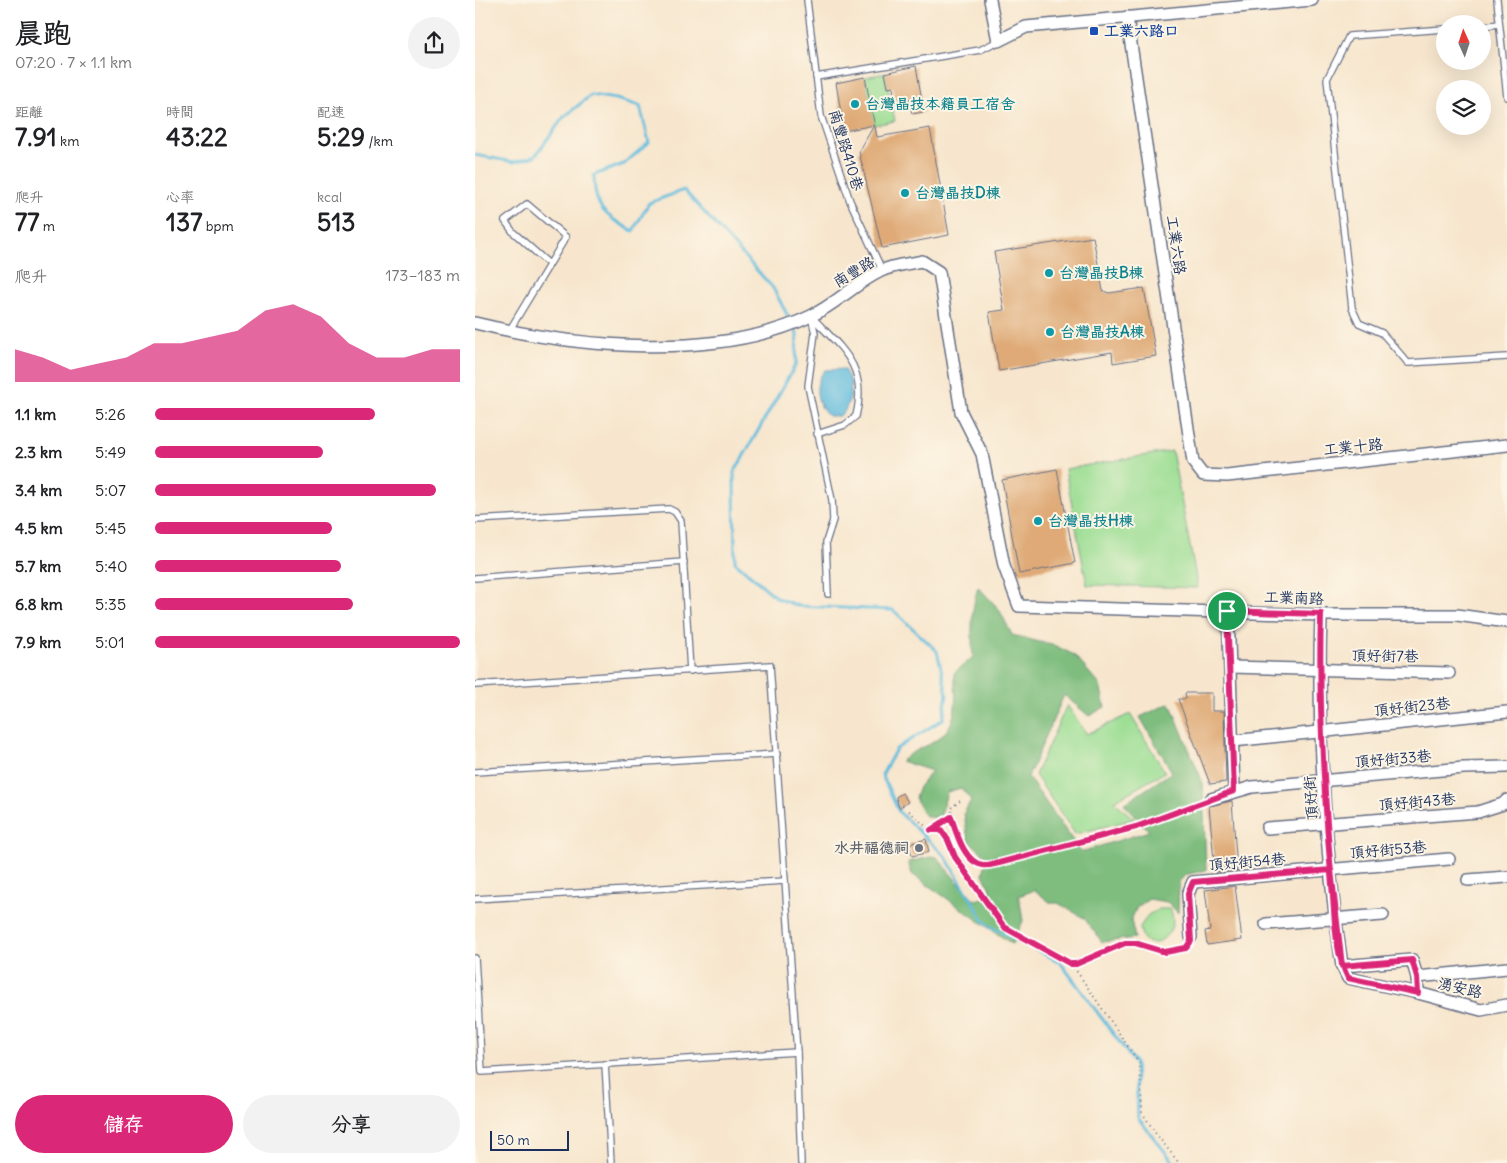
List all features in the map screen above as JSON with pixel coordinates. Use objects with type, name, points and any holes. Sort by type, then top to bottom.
[{"type":"street","points":[[990,0],[998,40],[1026,27],[1312,0]]},
{"type":"street","name":"工業六路","points":[[1127,16],[1193,462],[1203,475]]},
{"type":"street","name":"南豐路","points":[[475,323],[548,338],[660,346],[718,342],[773,330],[811,316],[882,270],[922,261],[939,272],[961,412],[981,454],[1005,566],[1019,606]]},
{"type":"street","name":"工業十路","points":[[1203,475],[1227,476],[1507,445]]},
{"type":"street","name":"工業南路","points":[[1019,606],[1321,614],[1457,615],[1507,622]]},
{"type":"street","points":[[1227,611],[1231,667],[1234,791]]},
{"type":"street","name":"頂好街","points":[[1321,614],[1319,670],[1321,732],[1331,870],[1342,966],[1348,978]]},
{"type":"street","name":"頂好街7巷","points":[[1231,667],[1449,673]]},
{"type":"street","name":"頂好街23巷","points":[[1233,741],[1507,712]]},
{"type":"street","name":"頂好街33巷","points":[[1211,799],[1252,787],[1464,768],[1507,767]]},
{"type":"street","name":"頂好街43巷","points":[[1267,828],[1328,825],[1478,812],[1503,804],[1507,800]]},
{"type":"street","name":"頂好街53巷","points":[[1331,870],[1449,859]]},
{"type":"street","name":"頂好街54巷","points":[[1191,937],[1188,894],[1193,882],[1331,870]]},
{"type":"street","points":[[1469,880],[1507,876]]},
{"type":"street","points":[[1266,924],[1335,916],[1383,915]]},
{"type":"street","points":[[1342,966],[1412,960],[1417,977],[1418,993]]},
{"type":"street","points":[[1417,977],[1507,968]]},
{"type":"street","name":"湧安路","points":[[1348,978],[1418,993],[1481,1010],[1507,1005]]},
{"type":"lane","name":"南豐路410巷","points":[[807,0],[821,116],[849,201],[882,270]]},
{"type":"lane","points":[[1497,0],[1499,24],[1505,52],[1507,97]]},
{"type":"lane","points":[[1491,25],[1499,24]]},
{"type":"lane","points":[[1436,29],[1349,36],[1327,79],[1352,308],[1359,323],[1382,333],[1408,363],[1507,357]]},
{"type":"lane","points":[[816,77],[980,50],[998,40]]},
{"type":"lane","points":[[509,331],[566,237],[527,204],[505,221],[513,232],[549,264]]},
{"type":"lane","points":[[811,316],[815,333],[808,386],[832,500],[833,520],[826,542],[828,594]]},
{"type":"lane","points":[[811,316],[854,365],[859,388],[856,416],[845,425],[817,434]]},
{"type":"lane","points":[[475,520],[669,509],[675,512],[681,521],[690,671]]},
{"type":"lane","points":[[475,578],[683,562]]},
{"type":"lane","points":[[475,685],[770,665],[797,1052],[801,1163]]},
{"type":"lane","points":[[475,772],[777,754]]},
{"type":"lane","points":[[475,899],[785,881]]},
{"type":"lane","points":[[475,958],[483,1072],[797,1052]]},
{"type":"lane","points":[[605,1064],[611,1163]]},
{"type":"path","points":[[960,801],[951,808],[951,817],[960,841],[971,858],[981,865],[999,863],[1136,827],[1211,799]]},
{"type":"path","points":[[909,811],[931,830],[941,830],[955,857],[1004,927],[1071,964],[1141,1064],[1142,1112],[1179,1163]]},
{"type":"path","points":[[931,830],[951,817]]},
{"type":"path","points":[[1071,964],[1088,960],[1125,943],[1135,943],[1165,952],[1174,951],[1186,948],[1190,944],[1191,937]]},
{"type":"green space","points":[[885,73],[895,121],[874,125],[865,77]]},
{"type":"green space","points":[[1172,451],[1198,588],[1087,585],[1065,469]]},
{"type":"green space","points":[[978,587],[999,609],[1012,635],[1056,646],[1074,655],[1100,685],[1105,707],[1089,716],[1064,695],[1028,777],[1081,852],[1149,831],[1124,804],[1172,772],[1140,717],[1170,703],[1203,783],[1206,870],[1185,875],[1179,882],[1178,913],[1167,902],[1149,899],[1137,907],[1131,920],[1135,938],[1102,942],[1084,918],[1058,903],[1051,903],[1034,890],[1019,896],[1023,921],[1012,944],[912,874],[908,862],[936,856],[975,900],[993,896],[983,874],[987,857],[968,840],[964,813],[971,800],[961,788],[947,792],[941,815],[933,818],[924,815],[915,798],[919,787],[932,771],[901,761],[943,735],[953,719],[955,710],[954,673],[973,657],[972,621]]},
{"type":"green space","points":[[1067,705],[1087,734],[1130,714],[1165,772],[1114,801],[1134,819],[1075,834],[1035,775]]},
{"type":"green space","points":[[1159,909],[1170,909],[1173,918],[1172,927],[1161,940],[1155,943],[1148,942],[1143,937],[1140,927],[1148,915]]},
{"type":"water","points":[[844,369],[851,383],[850,398],[845,411],[840,416],[828,416],[818,400],[818,382],[825,370]]},
{"type":"building","points":[[916,66],[924,112],[912,114],[909,98],[895,101],[893,87],[888,88],[885,73]]},
{"type":"building","name":"台灣晶技D棟","points":[[865,77],[877,137],[930,128],[949,235],[882,248],[859,152],[874,125],[844,131],[836,83]]},
{"type":"building","points":[[1093,237],[1103,291],[1109,293],[1144,288],[1156,356],[1113,363],[1112,352],[999,371],[989,312],[1004,310],[994,252]]},
{"type":"building","name":"台灣晶技H棟","points":[[1057,469],[1075,563],[1019,574],[1002,480]]},
{"type":"building","points":[[1185,693],[1212,693],[1212,711],[1224,711],[1226,782],[1210,784],[1178,699],[1186,699]]},
{"type":"building","points":[[902,793],[908,802],[899,808],[896,797]]},
{"type":"building","points":[[1232,801],[1237,870],[1215,872],[1209,806]]},
{"type":"building","name":"水井福德祠","points":[[926,839],[929,852],[912,856],[909,844]]},
{"type":"building","points":[[1235,886],[1242,940],[1207,945],[1205,931],[1210,930],[1205,890]]},
{"type":"waterway","points":[[475,155],[514,162],[535,156],[563,118],[591,95],[616,99],[640,106],[649,142],[624,164],[594,175],[596,196],[603,210],[633,231],[649,203],[684,190],[773,288],[790,320]]},
{"type":"waterway","points":[[793,326],[797,334],[796,364],[734,473],[735,562],[777,598],[798,606],[893,610],[937,651],[947,694],[943,719],[896,749],[882,775],[899,812],[945,856],[986,924],[1060,962],[1135,1063],[1138,1118],[1174,1163]]},
{"type":"place","name":"工業六路口","points":[[1094,31]]},
{"type":"place","name":"台灣晶技本籍員工宿舍","points":[[855,104]]},
{"type":"place","name":"台灣晶技D棟","points":[[905,193]]},
{"type":"place","name":"台灣晶技B棟","points":[[1049,273]]},
{"type":"place","name":"台灣晶技A棟","points":[[1050,332]]},
{"type":"place","name":"台灣晶技H棟","points":[[1038,521]]},
{"type":"place","name":"水井福德祠","points":[[919,848]]},
{"type":"route","points":[[1227,611],[1231,667],[1234,791],[1136,827],[999,863],[981,865],[971,858],[960,841],[951,817],[931,830],[932,832],[941,830],[945,835],[955,857],[973,880],[995,917],[1004,927],[1071,964],[1088,960],[1125,943],[1135,943],[1165,952],[1186,948],[1191,941],[1187,906],[1188,894],[1193,882],[1331,870],[1342,966],[1412,960],[1417,977],[1418,993],[1348,978],[1342,966],[1335,916],[1331,870],[1321,732],[1319,670],[1321,614],[1227,611]]}]
